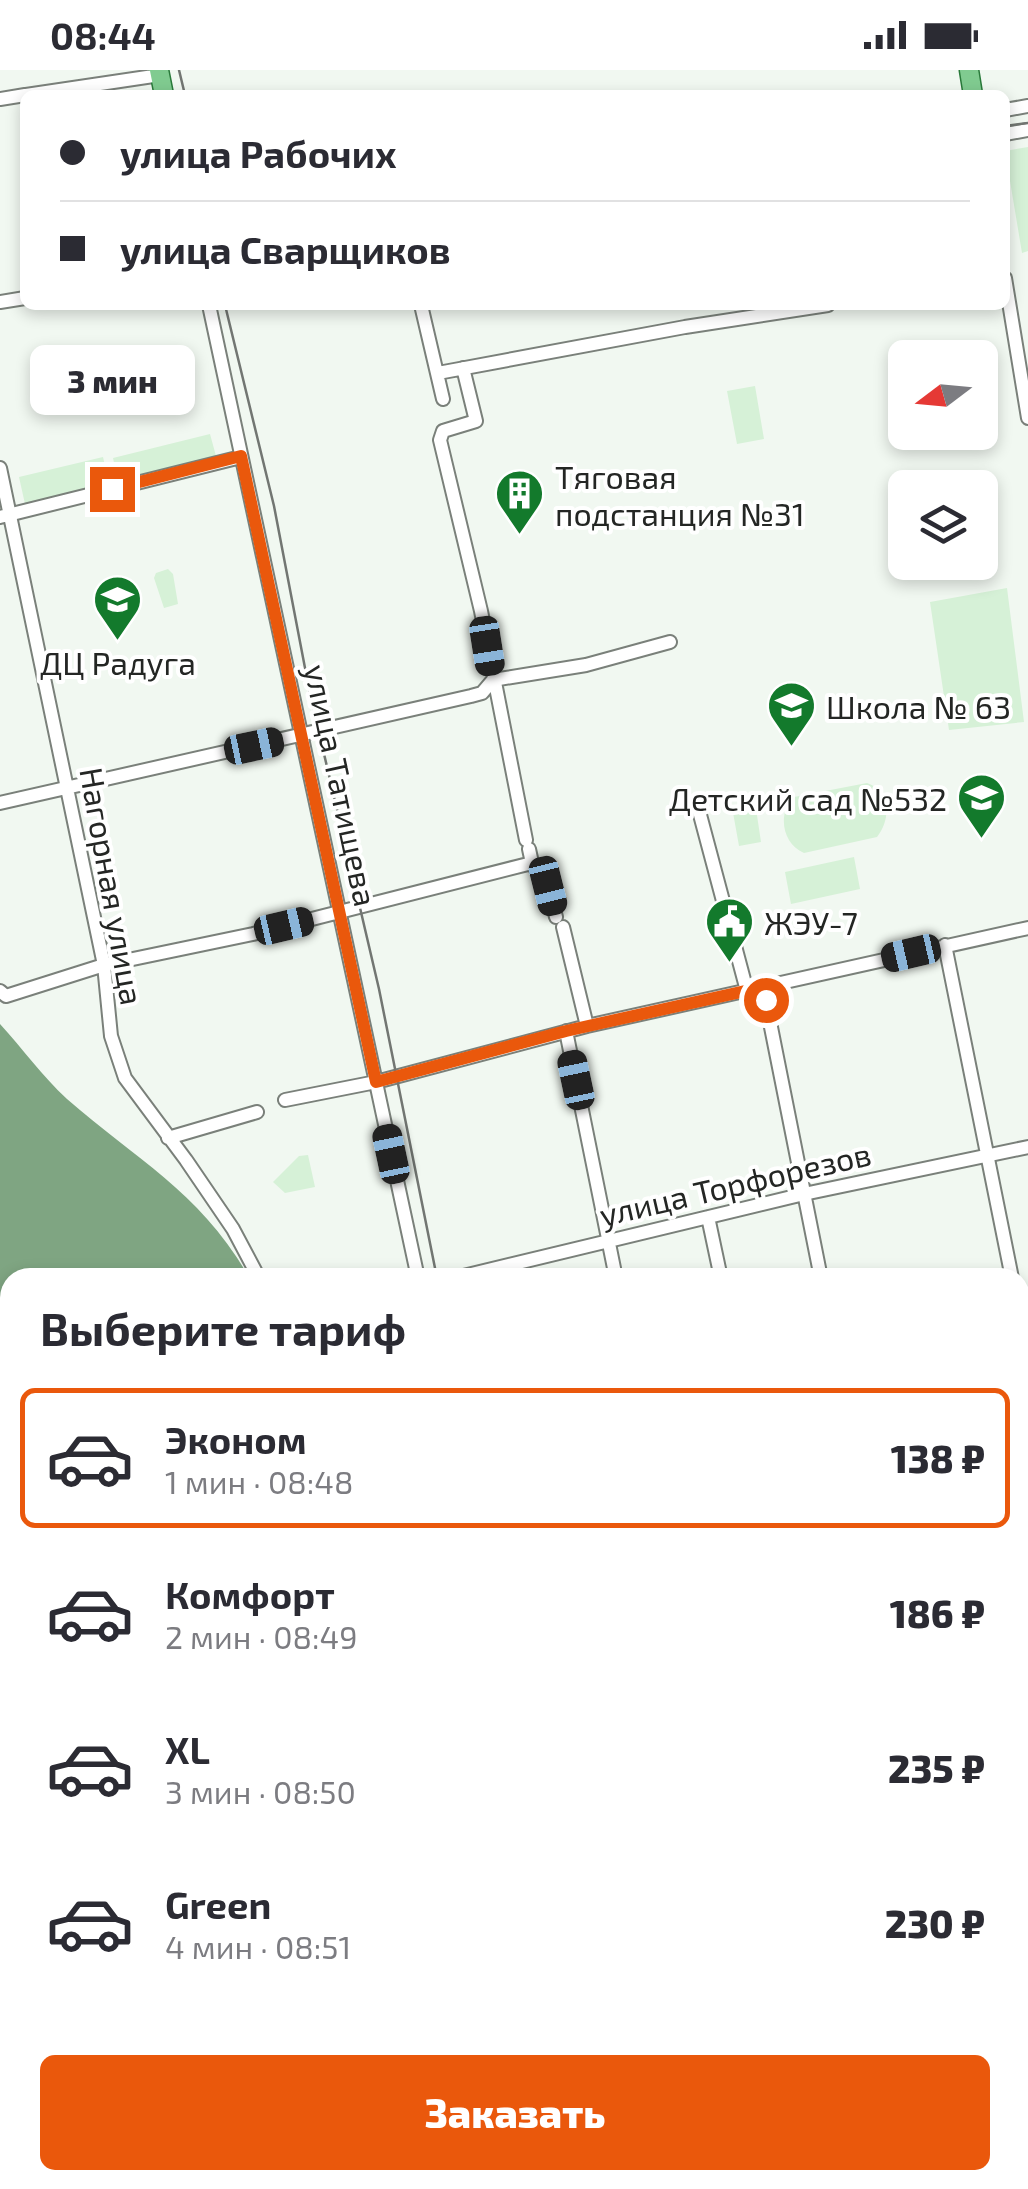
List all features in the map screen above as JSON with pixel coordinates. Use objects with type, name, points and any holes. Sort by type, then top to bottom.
[{"type":"street","points":[[56,90],[160,73]]},
{"type":"street","points":[[1010,308],[1028,418]]},
{"type":"street","name":"улица Татищева","points":[[209,310],[416,1268]]},
{"type":"street","points":[[421,310],[443,398]]},
{"type":"street","points":[[438,373],[795,310]]},
{"type":"street","points":[[462,368],[476,421],[443,431],[440,440],[481,611],[529,851],[548,886],[587,1026]]},
{"type":"street","points":[[5,516],[241,456]]},
{"type":"street","name":"Нагорная улица","points":[[0,468],[5,516],[64,765],[65,786],[104,965],[110,1036],[125,1078],[232,1229],[253,1268]]},
{"type":"street","points":[[0,802],[482,693],[492,680],[586,666],[670,642]]},
{"type":"street","points":[[699,811],[747,991]]},
{"type":"street","points":[[3,994],[104,965],[339,913],[529,851]]},
{"type":"street","points":[[285,1100],[376,1082],[587,1026],[1028,928]]},
{"type":"street","points":[[945,945],[1010,1268]]},
{"type":"street","points":[[763,987],[819,1268]]},
{"type":"street","points":[[566,1031],[614,1268]]},
{"type":"street","points":[[168,1138],[257,1112]]},
{"type":"street","name":"улица Торфорезов","points":[[496,1268],[804,1194],[1028,1147]]},
{"type":"street","points":[[708,1218],[719,1268]]},
{"type":"shaded area","points":[[1028,147],[1028,251],[1022,253],[1010,181],[1010,150]]},
{"type":"shaded area","points":[[755,386],[764,439],[737,444],[727,391]]},
{"type":"shaded area","points":[[210,434],[216,456],[118,481],[113,458]]},
{"type":"shaded area","points":[[103,457],[109,483],[25,504],[19,477]]},
{"type":"shaded area","points":[[168,569],[173,574],[178,604],[164,608],[154,578],[156,573]]},
{"type":"shaded area","points":[[1007,588],[1024,722],[949,730],[930,602]]},
{"type":"shaded area","points":[[867,783],[881,792],[886,807],[885,823],[877,837],[804,853],[791,843],[784,819],[794,797]]},
{"type":"shaded area","points":[[755,802],[761,842],[739,846],[732,807]]},
{"type":"shaded area","points":[[854,857],[860,889],[791,904],[785,872]]},
{"type":"shaded area","points":[[0,1024],[67,1099],[189,1200],[243,1268],[0,1268]]},
{"type":"shaded area","points":[[308,1155],[315,1187],[285,1193],[273,1182],[299,1156]]},
{"type":"tram line","points":[[179,70],[184,90]]},
{"type":"tram line","points":[[1010,125],[1028,123]]},
{"type":"tram line","points":[[226,310],[274,506],[310,694],[379,989],[435,1268]]},
{"type":"place","name":"Тяговая подстанция №31","points":[[520,536]]},
{"type":"place","name":"ДЦ Радуга","points":[[118,642]]},
{"type":"place","name":"Школа № 63","points":[[791,748]]},
{"type":"place","name":"Детский сад №532","points":[[982,840]]},
{"type":"place","name":"ЖЭУ-7","points":[[729,964]]},
{"type":"route","points":[[112,489],[241,456],[376,1082],[566,1031],[763,987],[766,1000]]}]
